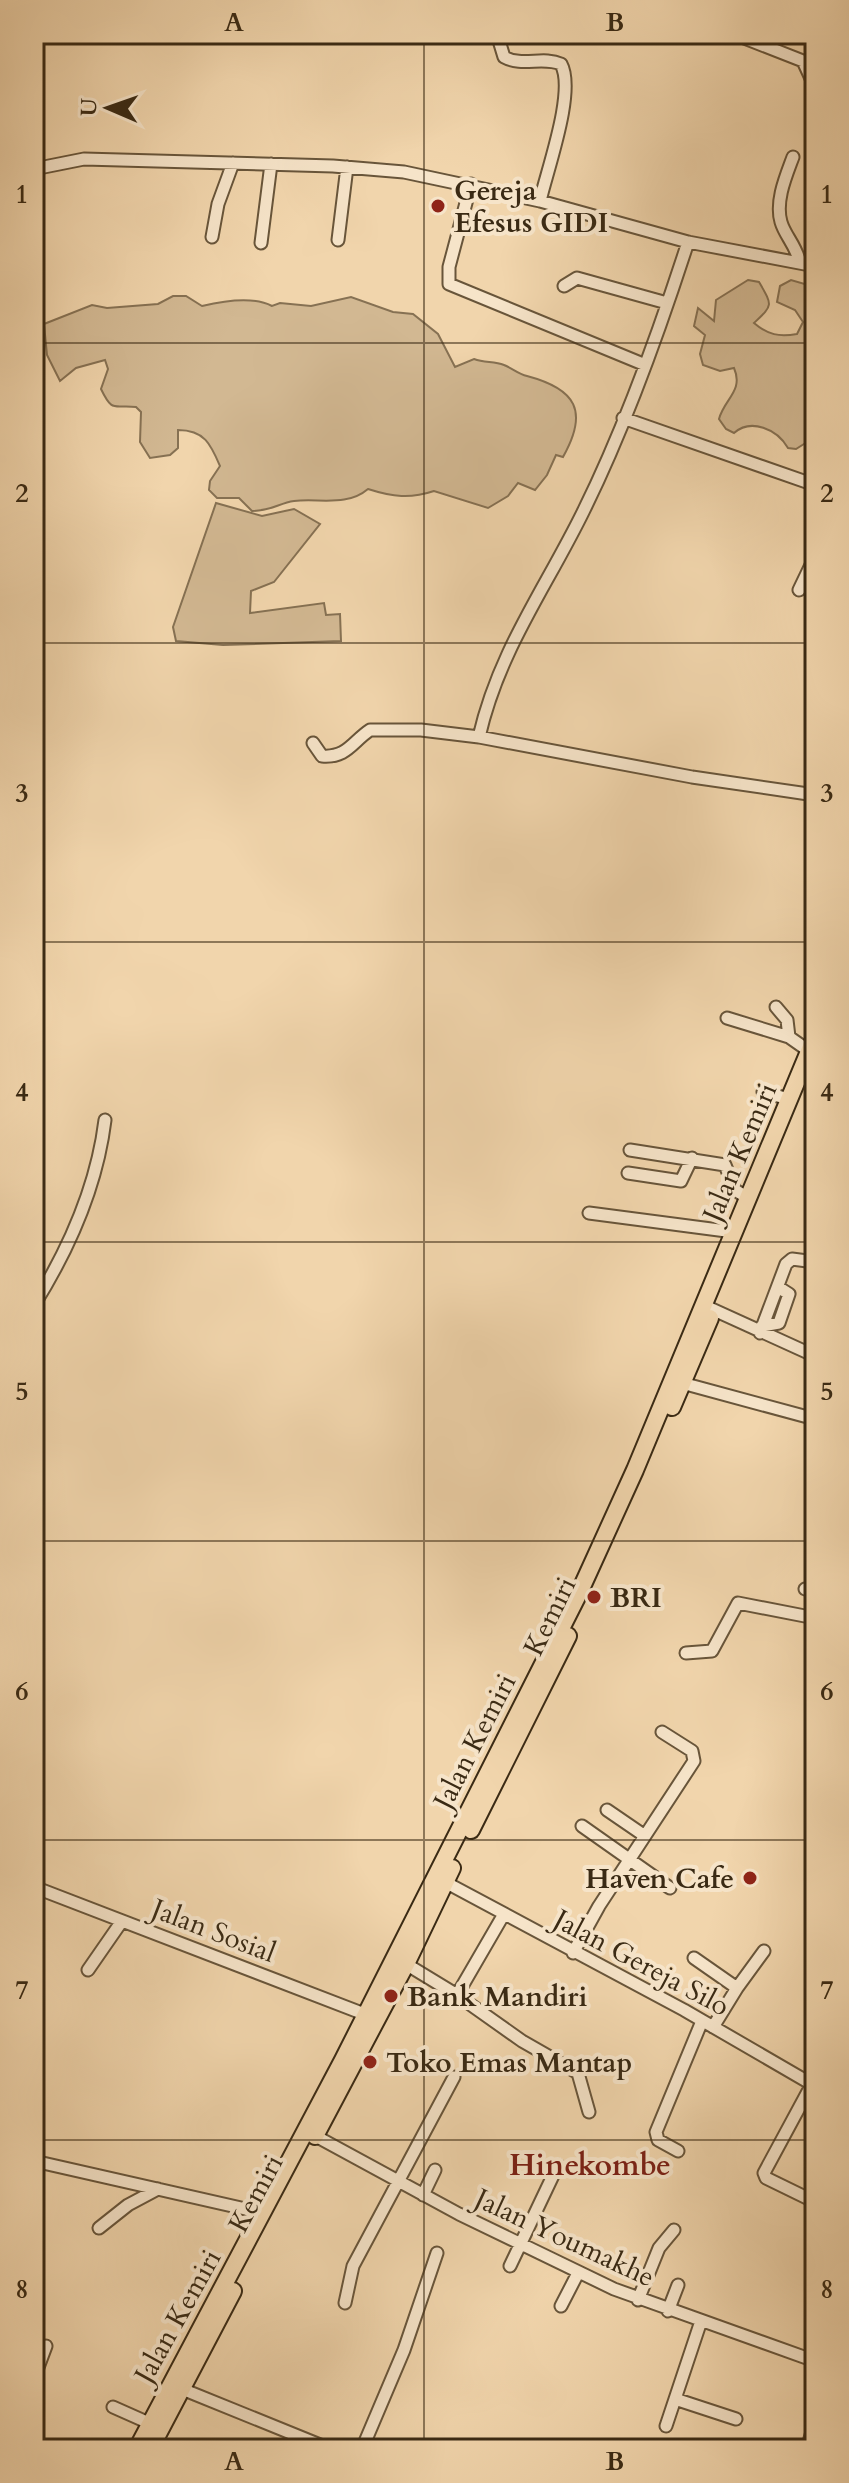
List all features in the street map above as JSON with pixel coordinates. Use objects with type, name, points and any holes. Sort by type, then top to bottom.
[{"type":"highway","name":"Jalan Kemiri","points":[[371,2016],[585,1580],[708,1308],[734,1232],[789,1099],[813,1050]]},
{"type":"highway","name":"Kemiri","points":[[182,2389],[371,2016],[406,1964],[604,1564],[682,1383],[708,1308],[813,1050]]},
{"type":"highway","name":"Jalan Kemiri","points":[[137,2449],[263,2213],[310,2133]]},
{"type":"highway","name":"Jalan Kemiri","points":[[150,2449],[182,2389]]},
{"type":"street","points":[[497,34],[504,57],[518,62],[553,61],[561,64],[564,71],[565,94],[540,201]]},
{"type":"street","points":[[734,34],[803,61],[815,87]]},
{"type":"street","points":[[793,157],[781,193],[780,213],[781,223],[795,242],[800,263]]},
{"type":"street","points":[[34,169],[84,159],[347,167],[471,184],[688,242],[815,266]]},
{"type":"street","points":[[212,237],[218,204],[233,163]]},
{"type":"street","points":[[261,243],[271,164]]},
{"type":"street","points":[[338,240],[347,167]]},
{"type":"street","points":[[471,184],[447,276],[449,284],[539,318],[643,364]]},
{"type":"street","points":[[479,737],[503,659],[580,519],[623,418],[688,242]]},
{"type":"street","points":[[564,286],[577,278],[667,303]]},
{"type":"street","points":[[623,418],[815,485]]},
{"type":"street","points":[[799,590],[811,565],[815,565]]},
{"type":"street","points":[[313,743],[322,756],[334,756],[343,754],[374,729],[479,737],[692,777],[815,795]]},
{"type":"street","points":[[776,1007],[785,1015],[789,1037]]},
{"type":"street","points":[[727,1018],[789,1037],[813,1050]]},
{"type":"street","points":[[763,1092],[789,1099]]},
{"type":"street","points":[[34,1305],[59,1262],[90,1188],[100,1159],[105,1120]]},
{"type":"street","points":[[630,1150],[725,1165],[735,1190],[748,1198]]},
{"type":"street","points":[[628,1173],[681,1181],[692,1158]]},
{"type":"street","points":[[589,1213],[734,1232]]},
{"type":"street","points":[[761,1330],[792,1259],[815,1262]]},
{"type":"street","points":[[708,1308],[815,1356]]},
{"type":"street","points":[[682,1383],[815,1419]]},
{"type":"street","points":[[686,1653],[712,1651],[738,1603],[815,1618]]},
{"type":"street","points":[[573,1953],[696,1755],[662,1732]]},
{"type":"street","points":[[607,1810],[645,1836]]},
{"type":"street","points":[[582,1826],[670,1888]]},
{"type":"street","name":"Jalan Gereja Silo","points":[[445,1882],[573,1953],[600,1964],[814,2085]]},
{"type":"street","name":"Jalan Sosial","points":[[34,1887],[371,2016]]},
{"type":"street","points":[[457,1995],[504,1914]]},
{"type":"street","points":[[88,1970],[122,1921]]},
{"type":"street","points":[[678,2151],[658,2140],[656,2132],[708,2024],[764,1951]]},
{"type":"street","points":[[694,1958],[737,1988]]},
{"type":"street","points":[[406,1964],[522,2041],[578,2073],[589,2112]]},
{"type":"street","points":[[345,2303],[353,2266],[454,2077]]},
{"type":"street","points":[[807,2198],[766,2178],[764,2173],[814,2085]]},
{"type":"street","name":"Jalan Youmakhe","points":[[310,2133],[400,2183],[578,2273],[638,2300],[815,2361]]},
{"type":"street","points":[[34,2161],[263,2213]]},
{"type":"street","points":[[510,2266],[558,2165]]},
{"type":"street","points":[[423,2195],[435,2170]]},
{"type":"street","points":[[99,2228],[128,2205],[158,2189]]},
{"type":"street","points":[[638,2300],[659,2248],[674,2230]]},
{"type":"street","points":[[362,2449],[404,2350],[437,2253]]},
{"type":"street","points":[[561,2306],[578,2273]]},
{"type":"street","points":[[668,2311],[678,2285]]},
{"type":"street","points":[[666,2426],[701,2321]]},
{"type":"street","points":[[34,2378],[46,2346]]},
{"type":"street","points":[[182,2389],[330,2449]]},
{"type":"street","points":[[675,2399],[736,2419]]},
{"type":"street","points":[[113,2407],[149,2423]]},
{"type":"street","points":[[807,2449],[815,2421]]},
{"type":"shaded area","points":[[748,280],[759,282],[769,301],[768,308],[754,323],[769,333],[779,335],[797,334],[803,322],[795,310],[777,302],[780,286],[791,280],[815,287],[815,437],[796,449],[788,448],[771,431],[756,426],[748,426],[734,433],[726,429],[719,419],[737,383],[734,368],[720,371],[703,365],[700,354],[705,335],[694,326],[698,308],[714,321],[716,300]]},
{"type":"shaded area","points":[[173,296],[186,296],[202,306],[247,300],[272,306],[280,303],[311,306],[351,297],[393,312],[413,314],[438,334],[455,367],[474,359],[500,364],[544,381],[567,395],[576,415],[571,441],[563,457],[556,455],[547,475],[535,490],[518,483],[508,496],[488,508],[434,491],[401,496],[368,489],[360,495],[342,500],[294,501],[252,511],[239,498],[217,498],[209,490],[210,481],[220,466],[210,445],[201,436],[178,430],[178,448],[170,455],[150,458],[140,442],[141,412],[136,407],[112,405],[101,389],[108,369],[105,360],[76,368],[60,381],[47,355],[44,324],[92,305],[107,308],[158,304]]},
{"type":"shaded area","points":[[216,503],[262,516],[294,509],[320,524],[274,582],[251,591],[250,613],[324,603],[326,615],[340,614],[341,641],[223,645],[176,641],[173,627]]},
{"type":"place","name":"Gereja Efesus GIDI","points":[[438,206]]},
{"type":"place","name":"BRI","points":[[594,1597]]},
{"type":"place","name":"Haven Cafe","points":[[750,1878]]},
{"type":"place","name":"Bank Mandiri","points":[[391,1996]]},
{"type":"place","name":"Toko Emas Mantap","points":[[370,2062]]},
{"type":"district","name":"Hinekombe","points":[[590,2165]]}]
